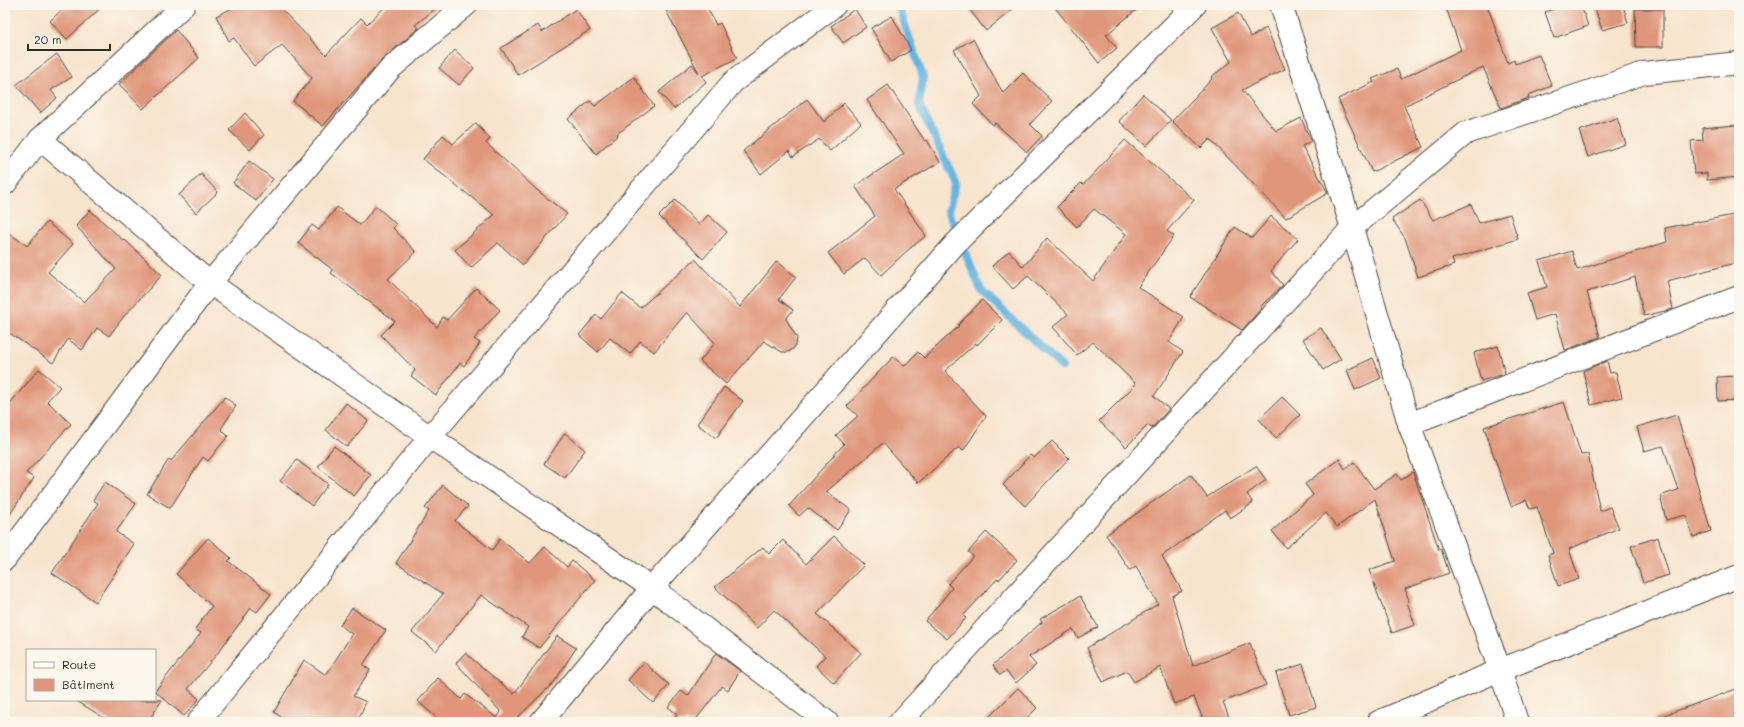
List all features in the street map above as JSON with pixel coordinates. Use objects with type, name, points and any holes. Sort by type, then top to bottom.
[{"type":"street","points":[[5,184],[40,139],[184,5]]},
{"type":"street","points":[[5,559],[210,283],[391,68],[466,5]]},
{"type":"street","points":[[198,722],[430,437],[733,82],[835,5]]},
{"type":"street","points":[[541,722],[652,588],[960,239],[1195,5]]},
{"type":"street","points":[[1281,5],[1352,228],[1409,424],[1500,670],[1517,722]]},
{"type":"street","points":[[900,722],[1352,228],[1466,133],[1644,74],[1739,63]]},
{"type":"street","points":[[40,139],[210,283],[430,437],[652,588],[827,722]]},
{"type":"street","points":[[1409,424],[1739,297]]},
{"type":"street","points":[[1378,722],[1500,670],[1739,576]]},
{"type":"building","points":[[67,5],[104,5],[67,39],[50,21]]},
{"type":"building","points":[[239,5],[277,5],[326,55],[361,18],[367,24],[387,5],[440,5],[415,25],[419,28],[382,60],[323,126],[293,101],[312,78],[282,45],[254,66],[234,38],[229,41],[216,16]]},
{"type":"building","points":[[663,5],[706,5],[716,25],[720,23],[737,58],[702,76],[706,82],[674,109],[659,92],[692,64],[699,73]]},
{"type":"building","points":[[966,5],[1018,5],[986,31]]},
{"type":"building","points":[[1053,5],[1142,5],[1106,35],[1117,48],[1099,63]]},
{"type":"building","points":[[1445,5],[1487,5],[1508,63],[1514,60],[1515,64],[1539,55],[1552,86],[1528,95],[1529,98],[1501,108],[1483,67],[1404,106],[1423,147],[1372,172],[1338,99],[1374,82],[1372,79],[1397,69],[1401,79],[1461,50]]},
{"type":"building","points":[[1565,5],[1581,5],[1588,26],[1554,38],[1545,12]]},
{"type":"building","points":[[1607,5],[1623,5],[1628,23],[1602,30],[1595,8]]},
{"type":"building","points":[[576,9],[590,30],[518,75],[501,48],[538,25],[542,32]]},
{"type":"building","points":[[855,9],[866,27],[843,43],[831,26]]},
{"type":"building","points":[[1635,9],[1663,9],[1663,47],[1636,47]]},
{"type":"building","points":[[1238,13],[1251,37],[1266,28],[1285,69],[1242,90],[1276,131],[1301,118],[1311,141],[1302,146],[1328,193],[1286,218],[1210,139],[1201,148],[1172,121],[1212,79],[1211,77],[1231,62],[1212,28]]},
{"type":"building","points":[[892,16],[911,50],[891,62],[871,28]]},
{"type":"building","points":[[176,30],[199,58],[143,109],[119,84]]},
{"type":"building","points":[[973,39],[1003,93],[1023,73],[1052,101],[1030,124],[1042,136],[1027,152],[995,123],[993,125],[973,104],[981,96],[954,50]]},
{"type":"building","points":[[455,50],[474,68],[459,85],[439,68]]},
{"type":"building","points":[[57,54],[72,77],[51,90],[57,98],[40,113],[16,85]]},
{"type":"building","points":[[634,77],[654,106],[617,134],[618,135],[596,154],[568,119],[590,101],[595,106]]},
{"type":"building","points":[[888,85],[925,141],[927,140],[940,162],[894,189],[926,236],[909,249],[881,275],[865,258],[844,274],[828,253],[875,216],[855,186],[904,154],[867,100]]},
{"type":"building","points":[[1143,94],[1171,120],[1146,146],[1119,121]]},
{"type":"building","points":[[807,99],[824,122],[844,103],[861,123],[830,151],[819,139],[793,157],[789,151],[761,174],[743,151]]},
{"type":"building","points":[[245,113],[264,135],[250,150],[229,130]]},
{"type":"building","points":[[1617,118],[1626,144],[1588,157],[1579,131]]},
{"type":"building","points":[[476,123],[490,139],[486,143],[537,190],[567,214],[523,265],[498,243],[471,268],[455,250],[494,215],[423,159],[443,135],[453,144]]},
{"type":"building","points":[[1736,125],[1739,177],[1707,180],[1707,173],[1694,174],[1691,141],[1703,140],[1702,128]]},
{"type":"building","points":[[1125,140],[1194,200],[1167,231],[1174,236],[1138,287],[1184,317],[1169,342],[1183,352],[1154,396],[1169,409],[1152,428],[1148,425],[1126,447],[1099,421],[1136,384],[1093,342],[1077,355],[1053,327],[1068,314],[1028,276],[1013,289],[992,266],[1009,251],[1023,267],[1047,238],[1093,281],[1126,234],[1094,209],[1077,227],[1057,207],[1081,183],[1083,185]]},
{"type":"building","points":[[249,161],[273,179],[256,201],[233,183]]},
{"type":"building","points":[[201,174],[218,192],[196,213],[179,195]]},
{"type":"building","points":[[675,200],[699,225],[708,215],[727,232],[703,259],[659,216]]},
{"type":"building","points":[[1420,200],[1433,220],[1471,204],[1479,223],[1510,214],[1518,239],[1452,259],[1454,265],[1418,277],[1405,238],[1392,219]]},
{"type":"building","points":[[376,206],[396,224],[393,228],[416,252],[388,279],[437,327],[443,317],[447,320],[476,288],[500,310],[474,339],[480,343],[464,366],[460,363],[436,395],[411,376],[415,370],[381,335],[395,321],[331,273],[333,270],[298,243],[312,225],[319,230],[337,207],[360,225]]},
{"type":"building","points":[[90,210],[162,275],[124,316],[109,336],[97,328],[82,350],[68,339],[53,363],[5,330],[5,230],[27,246],[47,222],[73,244],[48,272],[84,302],[116,269],[76,226]]},
{"type":"building","points":[[1739,214],[1739,262],[1667,281],[1673,309],[1644,316],[1635,277],[1587,292],[1600,337],[1565,350],[1555,314],[1535,320],[1527,293],[1547,287],[1539,261],[1572,251],[1577,270],[1667,242],[1665,228]]},
{"type":"building","points":[[1271,216],[1298,239],[1271,271],[1283,285],[1260,307],[1262,308],[1242,330],[1190,297],[1235,227],[1252,238]]},
{"type":"building","points":[[695,259],[740,307],[777,261],[796,277],[779,299],[793,310],[786,319],[797,338],[793,349],[788,352],[782,352],[764,341],[726,384],[700,361],[715,343],[687,312],[654,352],[640,341],[630,354],[610,338],[598,352],[579,335],[596,315],[601,319],[622,293],[640,308]]},
{"type":"building","points":[[982,300],[1002,320],[977,345],[976,343],[945,371],[986,416],[963,451],[959,447],[918,483],[883,443],[826,492],[851,510],[837,530],[808,508],[799,516],[789,506],[844,444],[836,435],[858,416],[847,406],[893,357],[904,366],[918,352],[924,358],[959,326],[958,325]]},
{"type":"building","points":[[1321,328],[1341,359],[1323,370],[1303,339]]},
{"type":"building","points":[[1498,346],[1505,374],[1481,381],[1474,353]]},
{"type":"building","points":[[1373,358],[1381,378],[1355,390],[1347,370]]},
{"type":"building","points":[[1607,361],[1610,373],[1616,372],[1622,397],[1591,405],[1583,371]]},
{"type":"building","points":[[39,369],[60,387],[47,401],[71,424],[26,473],[34,478],[5,522],[5,409]]},
{"type":"building","points":[[1739,376],[1739,400],[1718,401],[1717,377]]},
{"type":"building","points":[[724,387],[743,401],[716,438],[697,424]]},
{"type":"building","points":[[225,397],[236,406],[221,429],[228,436],[208,461],[203,457],[170,508],[147,494],[169,459],[171,461]]},
{"type":"building","points":[[1282,397],[1300,415],[1276,438],[1259,419]]},
{"type":"building","points":[[1564,402],[1581,455],[1588,454],[1600,511],[1610,507],[1619,528],[1569,549],[1579,579],[1558,586],[1548,555],[1553,553],[1537,507],[1530,509],[1526,500],[1511,506],[1484,427]]},
{"type":"building","points":[[346,403],[368,421],[347,447],[326,430]]},
{"type":"building","points":[[1677,415],[1711,531],[1693,537],[1686,515],[1666,520],[1660,496],[1678,490],[1663,446],[1644,451],[1637,427]]},
{"type":"building","points":[[565,433],[585,450],[565,478],[544,464]]},
{"type":"building","points":[[1052,441],[1069,458],[1025,506],[1003,485],[1030,455],[1034,458]]},
{"type":"building","points":[[334,446],[371,475],[354,496],[318,467]]},
{"type":"building","points":[[1339,459],[1345,469],[1354,462],[1374,489],[1397,474],[1401,480],[1413,472],[1439,550],[1441,549],[1449,573],[1405,589],[1409,601],[1407,602],[1415,625],[1392,633],[1369,570],[1395,561],[1375,499],[1337,527],[1326,513],[1286,548],[1272,531],[1313,495],[1305,484]]},
{"type":"building","points":[[297,460],[328,484],[312,506],[280,481]]},
{"type":"building","points":[[1256,466],[1266,480],[1247,494],[1253,503],[1230,518],[1225,510],[1162,556],[1182,591],[1172,596],[1193,666],[1250,643],[1266,685],[1223,702],[1231,722],[1204,722],[1194,697],[1174,704],[1160,667],[1134,682],[1127,671],[1103,682],[1087,648],[1158,604],[1136,566],[1130,570],[1106,535],[1191,475],[1207,497]]},
{"type":"building","points":[[105,482],[136,504],[116,532],[134,544],[96,602],[52,573],[98,503],[93,500]]},
{"type":"building","points":[[443,485],[468,506],[455,521],[492,550],[500,539],[530,563],[545,547],[567,567],[572,561],[595,580],[539,648],[522,637],[528,627],[481,595],[436,651],[412,632],[443,594],[396,563],[429,511],[425,508]]},
{"type":"building","points":[[986,532],[1017,560],[963,616],[966,618],[947,639],[925,621],[952,588],[948,584],[973,556],[968,552]]},
{"type":"building","points":[[834,536],[864,565],[817,614],[861,653],[834,683],[816,666],[825,656],[774,610],[757,628],[715,587],[763,547],[769,554],[783,540],[806,564]]},
{"type":"building","points":[[1658,537],[1669,575],[1643,583],[1631,546]]},
{"type":"building","points":[[208,538],[231,558],[228,561],[271,594],[257,612],[251,608],[217,654],[188,689],[199,699],[184,716],[156,692],[156,690],[201,633],[195,629],[212,606],[176,574]]},
{"type":"building","points":[[1080,596],[1098,627],[1078,638],[1073,629],[1029,657],[1036,665],[1016,683],[1006,671],[1000,675],[993,665],[1042,622],[1040,619]]},
{"type":"building","points":[[352,608],[386,630],[363,665],[370,670],[353,696],[366,702],[357,722],[288,722],[274,712],[304,660],[326,675],[352,634],[340,625]]},
{"type":"building","points":[[557,636],[576,648],[555,681],[513,722],[441,722],[418,701],[438,678],[461,699],[465,694],[497,718],[501,712],[456,663],[465,653],[514,694]]},
{"type":"building","points":[[716,653],[740,671],[728,690],[722,686],[694,722],[671,722],[677,714],[668,707],[681,691],[688,696]]},
{"type":"building","points":[[644,662],[669,685],[653,703],[628,680]]},
{"type":"building","points":[[1303,664],[1316,707],[1289,715],[1276,673]]},
{"type":"building","points":[[1018,688],[1037,708],[1023,722],[984,722]]},
{"type":"building","points":[[1739,688],[1739,718],[1729,722],[1655,722],[1654,719]]},
{"type":"building","points":[[162,700],[148,722],[111,722],[77,701]]},
{"type":"waterway","points":[[898,5],[923,77],[919,105],[956,183],[948,211],[981,290],[1062,367]]}]
